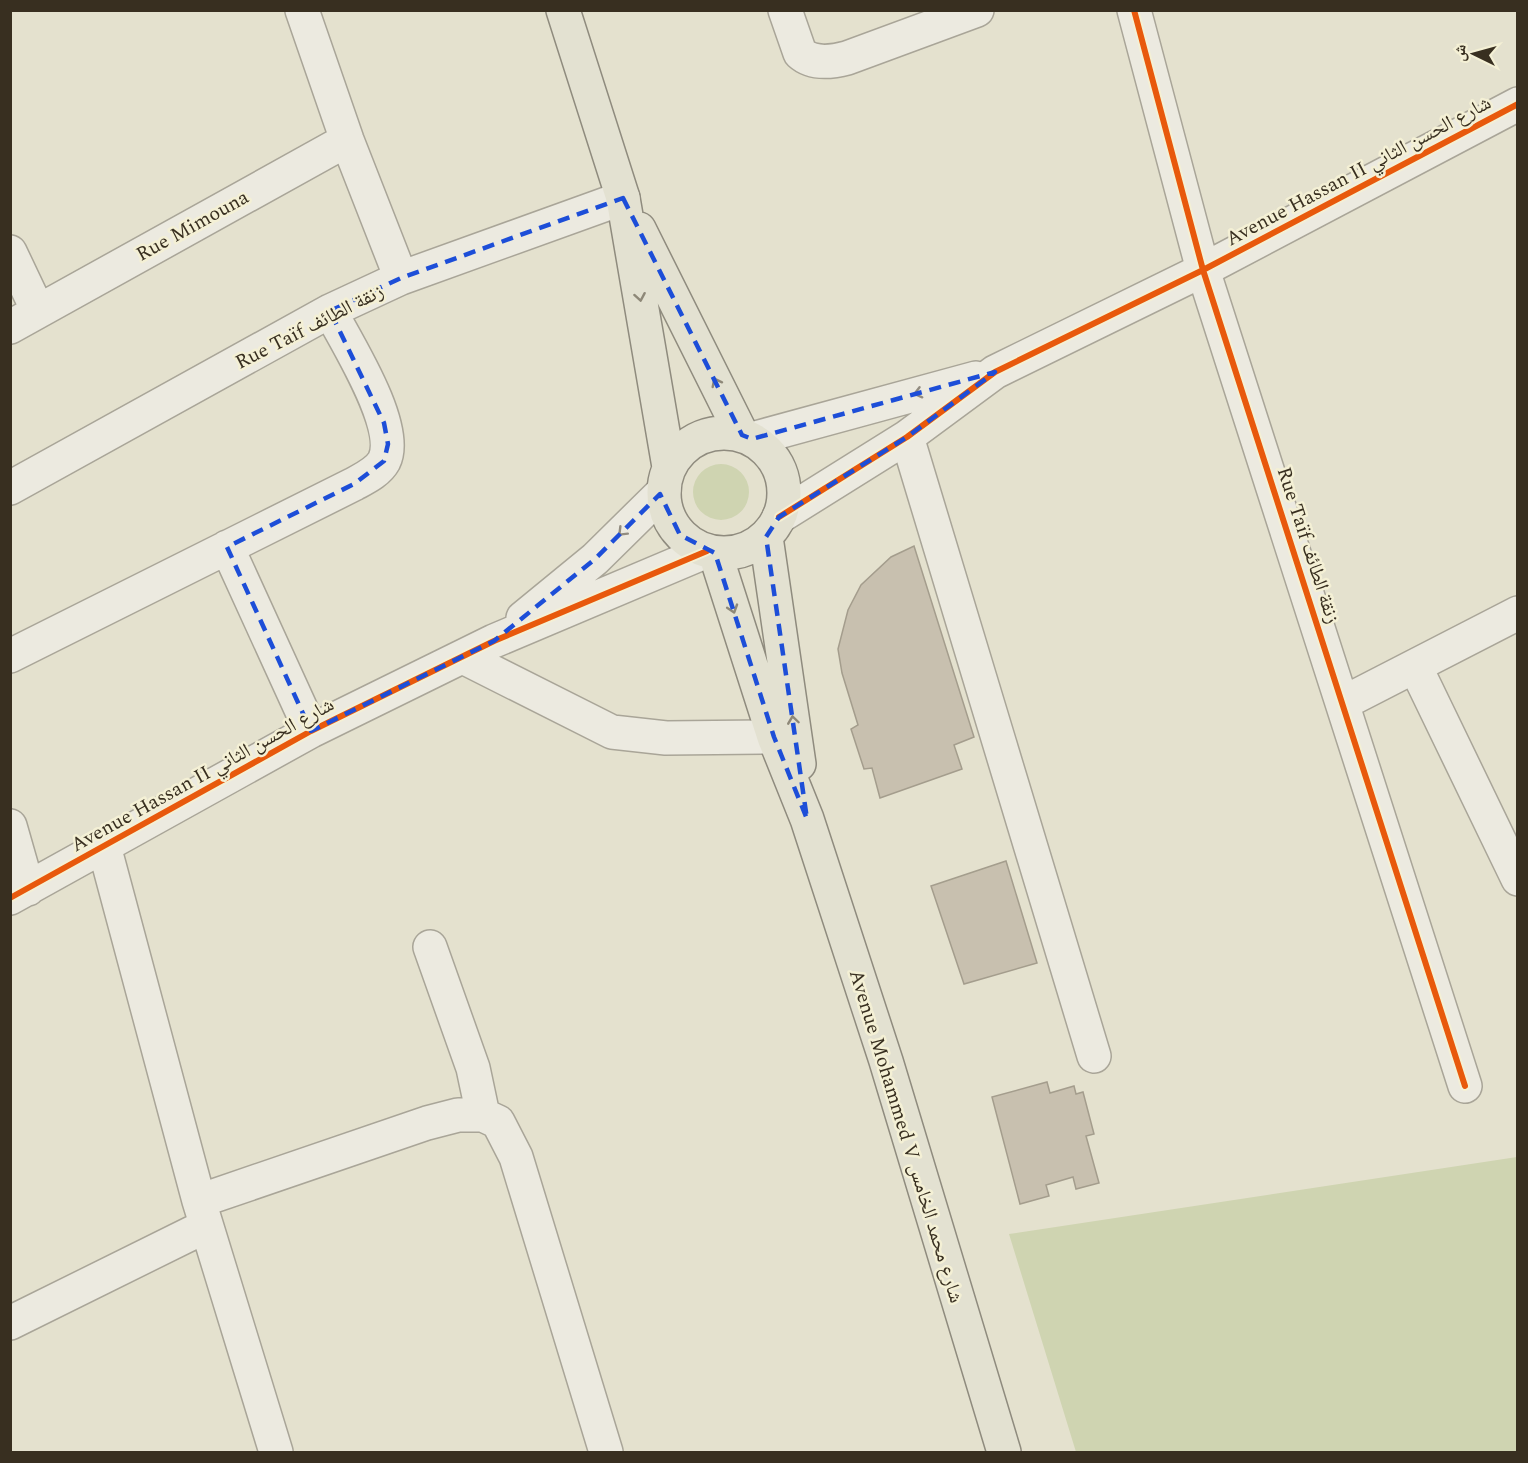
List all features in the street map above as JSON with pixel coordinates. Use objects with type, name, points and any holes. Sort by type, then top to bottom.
[{"type":"main road","points":[[563,10],[623,198],[666,479],[665,507],[671,522],[686,540],[711,552],[733,553],[751,548],[773,527],[785,500],[784,482],[778,464],[767,450],[747,437],[725,432],[708,434],[692,441],[679,453],[666,479]]},
{"type":"main road","points":[[623,198],[747,437]]},
{"type":"main road","points":[[773,527],[807,819]]},
{"type":"main road","points":[[711,552],[774,737],[807,819]]},
{"type":"main road","name":"Avenue Mohammed V شارع محمد الخامس","points":[[807,819],[886,1061],[1004,1452]]},
{"type":"street","points":[[302,10],[347,140],[401,278]]},
{"type":"street","points":[[785,10],[800,53],[812,60],[831,61],[847,58],[977,10]]},
{"type":"street","name":"Rue Taïf زنقة الطائف","points":[[1134,10],[1203,270],[1464,1086]]},
{"type":"street","name":"Avenue Hassan II شارع الحسن الثاني","points":[[773,527],[907,437],[995,372],[1203,270],[1518,105]]},
{"type":"street","name":"Rue Mimouna","points":[[10,252],[24,319],[347,140]]},
{"type":"street","name":"Rue Taïf زنقة الطائف","points":[[10,488],[330,311],[401,278],[623,198]]},
{"type":"street","points":[[10,656],[354,484],[376,470],[384,461],[388,444],[381,415],[330,311]]},
{"type":"street","name":"Avenue Hassan II شارع الحسن الثاني","points":[[747,437],[995,372]]},
{"type":"street","points":[[907,437],[1094,1056]]},
{"type":"street","name":"Avenue Hassan II شارع الحسن الثاني","points":[[494,641],[595,559],[666,479]]},
{"type":"street","points":[[227,547],[311,732]]},
{"type":"street","name":"Avenue Hassan II شارع الحسن الثاني","points":[[19,893],[311,732],[494,641],[711,552]]},
{"type":"street","points":[[1343,704],[1518,613]]},
{"type":"street","points":[[463,657],[612,732],[666,738],[774,737]]},
{"type":"street","points":[[1415,666],[1518,879]]},
{"type":"street","points":[[10,826],[19,893]]},
{"type":"street","points":[[104,846],[202,1214],[276,1452]]},
{"type":"street","points":[[430,947],[473,1068],[483,1115]]},
{"type":"street","points":[[10,1323],[202,1214],[427,1123],[458,1115],[483,1115],[498,1122],[516,1157],[606,1452]]},
{"type":"highlighted area","points":[[623,198],[742,435],[752,439],[995,372],[907,437],[779,517],[766,537],[807,819],[774,737],[715,553],[680,535],[660,494],[595,559],[494,641],[311,731],[227,547],[354,484],[384,461],[388,444],[384,423],[330,311],[401,278]]},
{"type":"green space","points":[[721,464],[732,466],[741,472],[747,481],[749,492],[747,503],[741,512],[732,518],[721,520],[710,518],[701,512],[695,503],[693,492],[695,481],[701,472],[710,466]]},
{"type":"green space","points":[[1517,1157],[1517,1452],[1076,1452],[1009,1234]]},
{"type":"building","points":[[914,546],[974,737],[954,745],[962,769],[880,798],[872,768],[864,769],[851,729],[858,725],[842,673],[838,649],[848,610],[861,585],[891,557]]},
{"type":"building","points":[[1006,861],[1037,963],[964,984],[931,886]]},
{"type":"building","points":[[1047,1082],[1050,1093],[1074,1086],[1076,1094],[1083,1092],[1094,1134],[1086,1136],[1099,1183],[1076,1189],[1073,1177],[1046,1185],[1049,1196],[1020,1204],[992,1097]]},
{"type":"cycle path","points":[[1134,10],[1203,270],[1465,1086]]},
{"type":"cycle path","points":[[779,517],[907,437],[995,372],[1203,270],[1518,104]]},
{"type":"cycle path","points":[[10,898],[311,731],[494,641],[707,551]]}]
